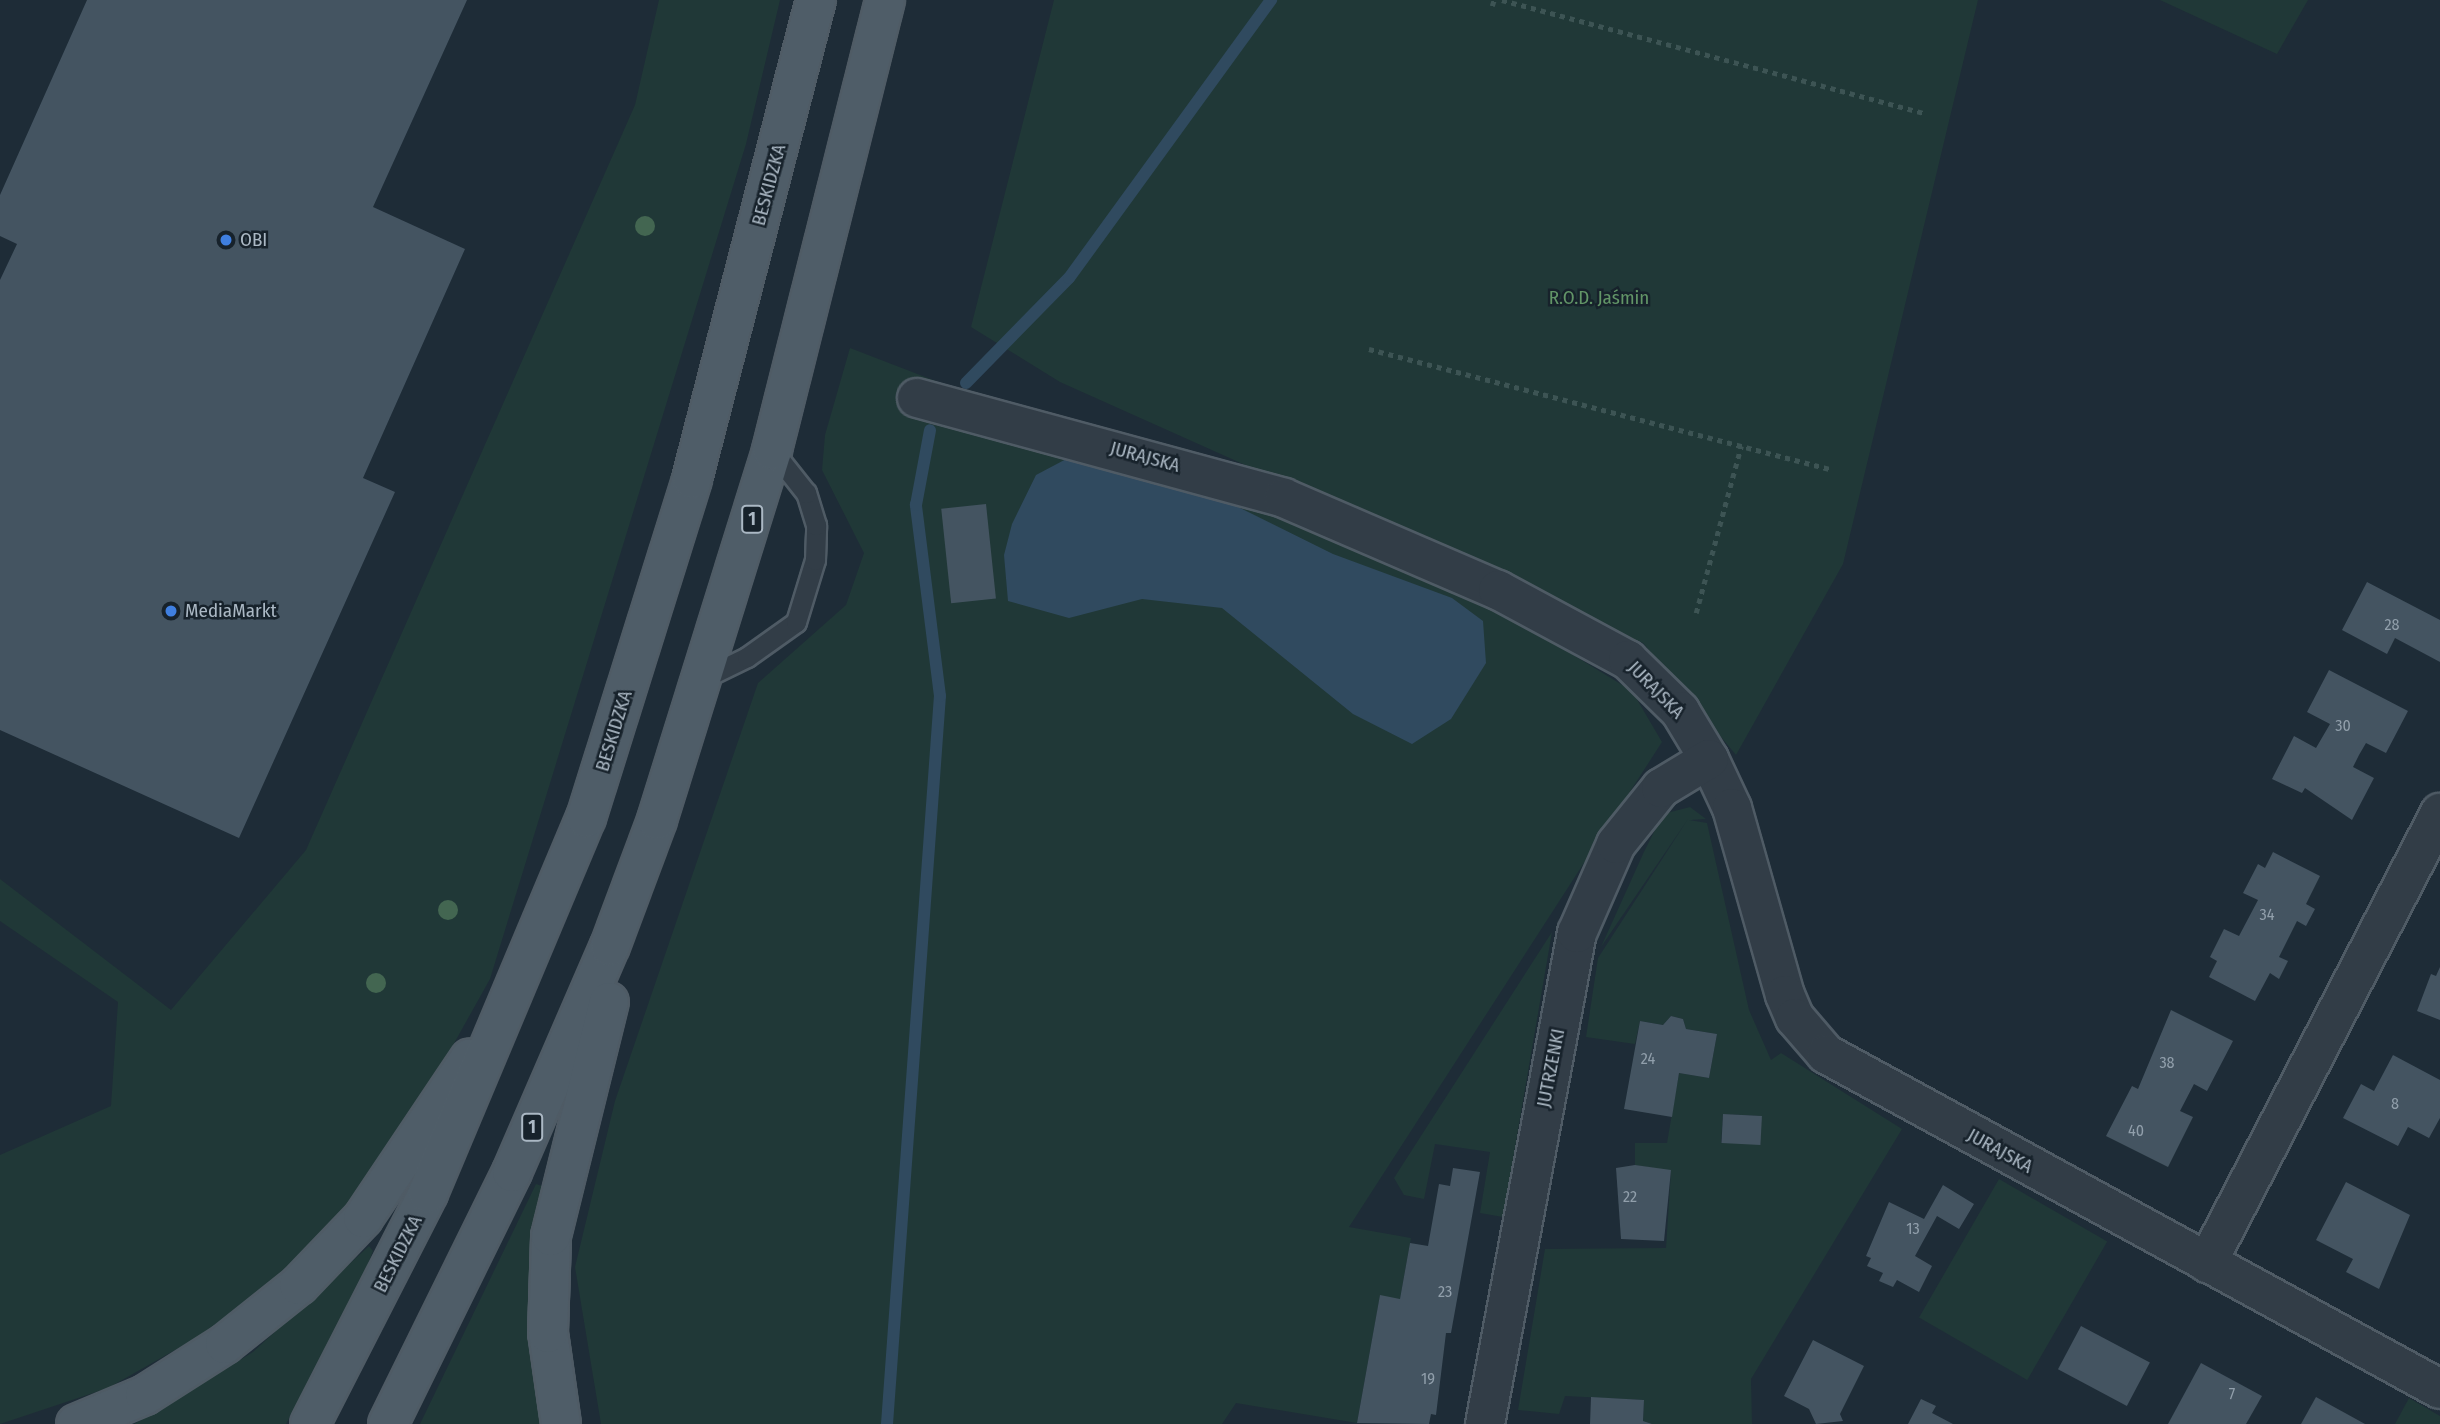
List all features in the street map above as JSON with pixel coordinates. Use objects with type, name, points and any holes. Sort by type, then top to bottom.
[{"type":"main road","name":"BESKIDZKA","points":[[310,1424],[428,1193],[516,994],[586,818],[692,479],[816,0]]},
{"type":"main road","name":"1","points":[[388,1424],[518,1160],[657,821],[704,678],[772,450],[885,0]]},
{"type":"main road","points":[[561,1424],[548,1333],[551,1236],[657,821]]},
{"type":"main road","points":[[76,1424],[145,1395],[225,1344],[299,1285],[363,1218],[516,994]]},
{"type":"street","name":"JURAJSKA","points":[[917,398],[1240,483],[1405,546],[1549,615],[1628,660],[1680,711],[1709,759],[1732,808],[1785,995],[1810,1038],[1845,1066],[2440,1389]]},
{"type":"street","name":"JUTRZENKI","points":[[1485,1424],[1577,933],[1616,844],[1661,788],[1709,759]]},
{"type":"street","points":[[2207,1263],[2440,813]]},
{"type":"lane","points":[[704,678],[747,657],[796,622],[815,560],[816,525],[806,493],[772,450]]},
{"type":"path","points":[[1502,0],[1926,114]]},
{"type":"path","points":[[1369,349],[1831,469]]},
{"type":"path","points":[[1696,613],[1741,446]]},
{"type":"green space","points":[[659,0],[780,0],[746,144],[490,979],[409,1124],[356,1203],[277,1280],[198,1337],[108,1388],[0,1424],[0,1155],[111,1106],[118,1002],[0,921],[0,879],[171,1010],[306,850],[635,105]]},
{"type":"green space","name":"R.O.D. Jaśmin","points":[[1054,0],[1978,0],[1843,564],[1736,755],[1643,643],[1060,382],[971,327]]},
{"type":"green space","points":[[2160,0],[2308,0],[2277,54]]},
{"type":"green space","points":[[850,348],[1283,515],[1503,612],[1632,691],[1662,742],[1349,1227],[1411,1238],[1400,1299],[1380,1296],[1357,1423],[1236,1403],[1222,1424],[601,1424],[575,1267],[615,1101],[758,683],[846,605],[864,553],[822,470],[825,435]]},
{"type":"green space","points":[[1690,807],[1706,819],[1689,820],[1707,823],[1749,1010],[1771,1060],[1781,1053],[1902,1129],[1751,1379],[1752,1424],[1652,1424],[1643,1421],[1644,1400],[1565,1396],[1559,1414],[1518,1410],[1545,1249],[1666,1248],[1671,1171],[1635,1165],[1635,1143],[1667,1143],[1679,1073],[1709,1078],[1717,1034],[1686,1029],[1683,1019],[1671,1016],[1663,1025],[1640,1021],[1635,1044],[1586,1037],[1598,958],[1688,819],[1601,947],[1663,814]],"holes":[[[1723,1114],[1761,1116],[1721,1143]]]},
{"type":"green space","points":[[1552,932],[1503,1217],[1480,1213],[1490,1152],[1435,1144],[1424,1199],[1404,1195],[1394,1178]]},
{"type":"green space","points":[[1999,1179],[2107,1242],[2027,1380],[1919,1318]]},
{"type":"green space","points":[[536,1184],[542,1186],[529,1318],[543,1424],[420,1424]]},
{"type":"green space","points":[[369,1246],[373,1251],[361,1281],[286,1424],[134,1424],[253,1352]]},
{"type":"green space","points":[[2409,1398],[2440,1416],[2440,1424],[2395,1424]]},
{"type":"water","points":[[1070,457],[1222,499],[1333,554],[1452,598],[1483,621],[1486,663],[1451,719],[1412,744],[1353,714],[1222,608],[1142,599],[1069,618],[1008,601],[1004,555],[1012,524],[1036,475]]},
{"type":"building","points":[[87,0],[467,0],[373,207],[465,249],[363,478],[395,492],[239,838],[0,730],[0,280],[17,244],[0,236],[0,195]]},
{"type":"building","points":[[986,504],[996,598],[951,603],[941,509]]},
{"type":"building","points":[[2367,582],[2440,620],[2440,662],[2395,638],[2387,654],[2342,630]]},
{"type":"building","points":[[2329,670],[2408,711],[2386,753],[2366,743],[2359,755],[2353,767],[2374,778],[2352,820],[2305,788],[2302,793],[2272,779],[2294,736],[2316,748],[2330,724],[2307,712]]},
{"type":"building","points":[[2273,852],[2320,876],[2306,904],[2315,909],[2306,926],[2297,921],[2279,957],[2288,961],[2279,979],[2270,973],[2255,1001],[2209,977],[2217,961],[2210,957],[2224,929],[2239,936],[2258,900],[2243,893],[2258,864],[2265,868]]},
{"type":"building","points":[[2440,967],[2440,1020],[2417,1011],[2431,974],[2436,976]]},
{"type":"building","points":[[2171,1010],[2233,1041],[2207,1091],[2194,1084],[2180,1111],[2193,1117],[2168,1167],[2106,1136],[2132,1086],[2138,1089]]},
{"type":"building","points":[[1671,1016],[1683,1019],[1686,1029],[1717,1034],[1709,1078],[1679,1073],[1672,1117],[1624,1109],[1640,1021],[1663,1025]]},
{"type":"building","points":[[2393,1055],[2440,1080],[2440,1118],[2429,1138],[2408,1127],[2398,1146],[2343,1118],[2361,1084],[2374,1091]]},
{"type":"building","points":[[1723,1114],[1762,1116],[1760,1145],[1721,1143]]},
{"type":"building","points":[[1635,1165],[1671,1170],[1664,1241],[1621,1239],[1616,1168]]},
{"type":"building","points":[[1453,1168],[1480,1172],[1451,1333],[1446,1333],[1436,1415],[1431,1414],[1429,1424],[1357,1423],[1380,1295],[1400,1299],[1410,1243],[1428,1246],[1439,1184],[1450,1186]]},
{"type":"building","points":[[2346,1182],[2410,1215],[2379,1289],[2346,1272],[2353,1259],[2316,1240]]},
{"type":"building","points":[[1943,1185],[1974,1204],[1959,1229],[1937,1216],[1915,1256],[1932,1266],[1919,1292],[1897,1280],[1893,1287],[1879,1281],[1883,1273],[1867,1266],[1871,1258],[1866,1256],[1889,1202],[1924,1219]]},
{"type":"building","points":[[2081,1326],[2150,1363],[2127,1406],[2058,1369]]},
{"type":"building","points":[[1813,1340],[1864,1366],[1840,1414],[1843,1421],[1816,1424],[1809,1409],[1784,1396]]},
{"type":"building","points":[[2201,1363],[2262,1396],[2246,1424],[2168,1424]]},
{"type":"building","points":[[1591,1397],[1644,1400],[1643,1421],[1652,1424],[1590,1424]]},
{"type":"building","points":[[2316,1397],[2365,1424],[2301,1424]]},
{"type":"building","points":[[1921,1399],[1936,1406],[1932,1413],[1953,1424],[1908,1424]]},
{"type":"waterway","points":[[966,383],[1069,278],[1271,0]]},
{"type":"waterway","points":[[887,1424],[940,696],[916,505],[930,430]]},
{"type":"place","name":"OBI","points":[[226,240]]},
{"type":"place","name":"MediaMarkt","points":[[171,611]]}]
